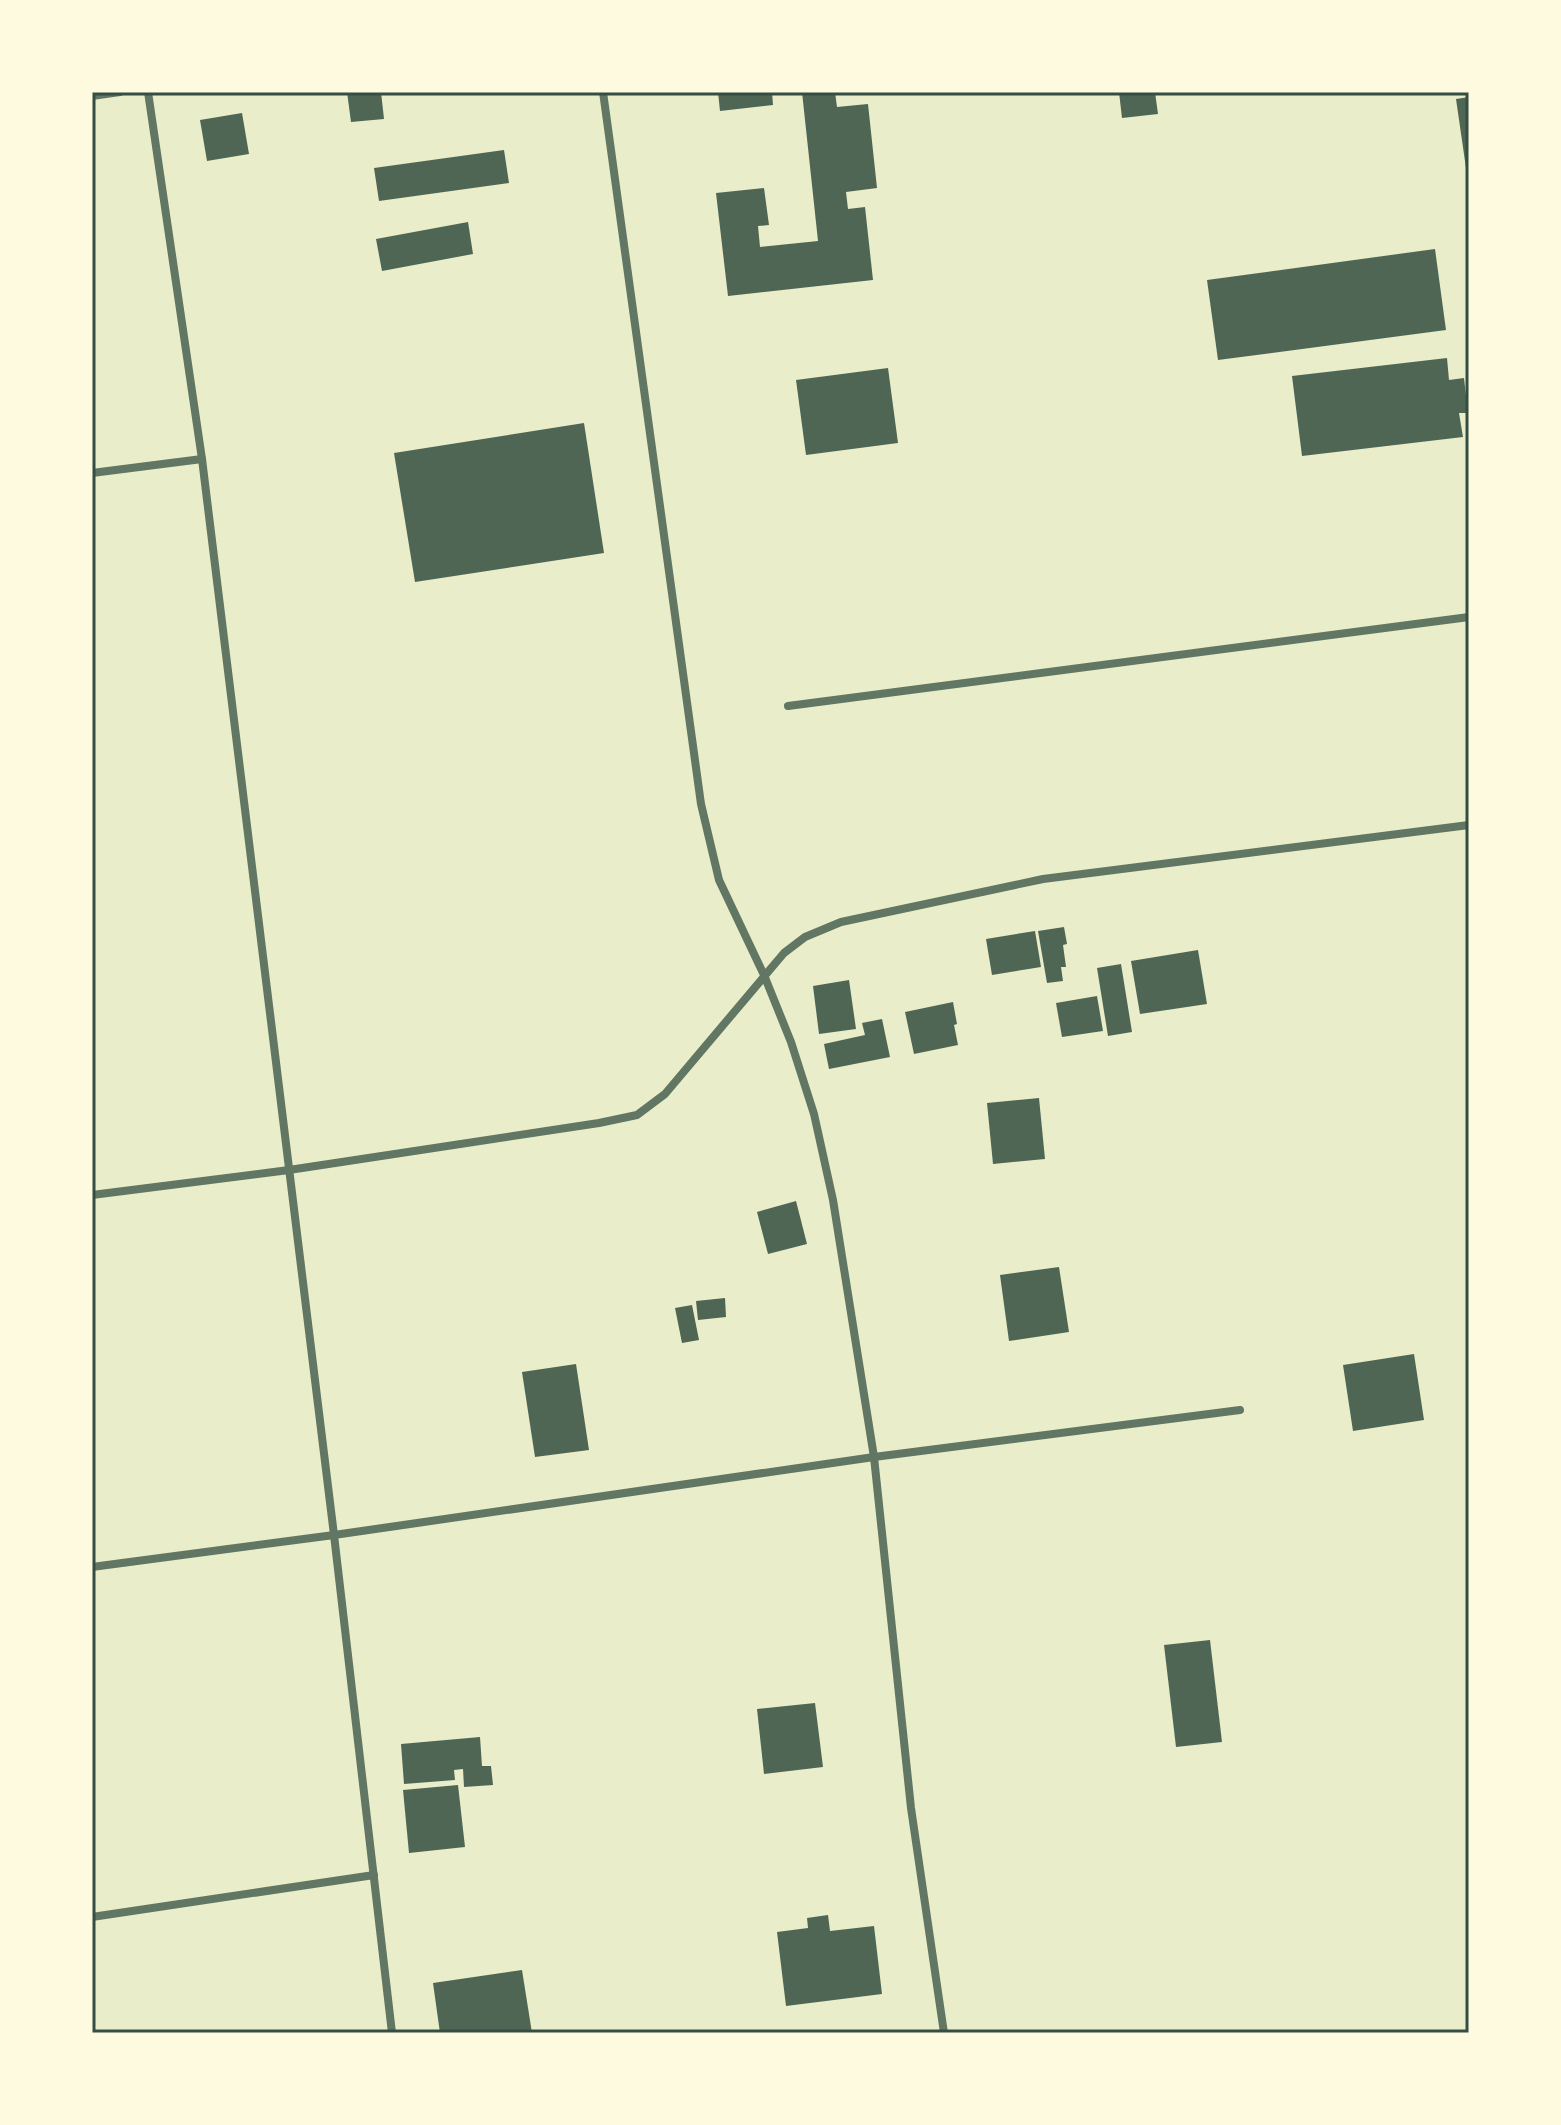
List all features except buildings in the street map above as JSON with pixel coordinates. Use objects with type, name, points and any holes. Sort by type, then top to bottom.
[{"type":"street","points":[[92,96],[120,92]]},
{"type":"street","points":[[148,92],[202,459],[392,2033]]},
{"type":"street","points":[[603,92],[701,804],[719,880],[764,975],[791,1042],[814,1114],[833,1200],[874,1457],[911,1808],[944,2033]]},
{"type":"street","points":[[92,473],[202,459]]},
{"type":"street","points":[[788,706],[1469,617]]},
{"type":"street","points":[[92,1195],[289,1170],[637,1115],[665,1094],[784,953],[805,937],[841,922],[1043,879],[1469,825]]},
{"type":"street","points":[[92,1567],[874,1457],[1240,1410]]},
{"type":"street","points":[[92,1917],[374,1875]]}]
